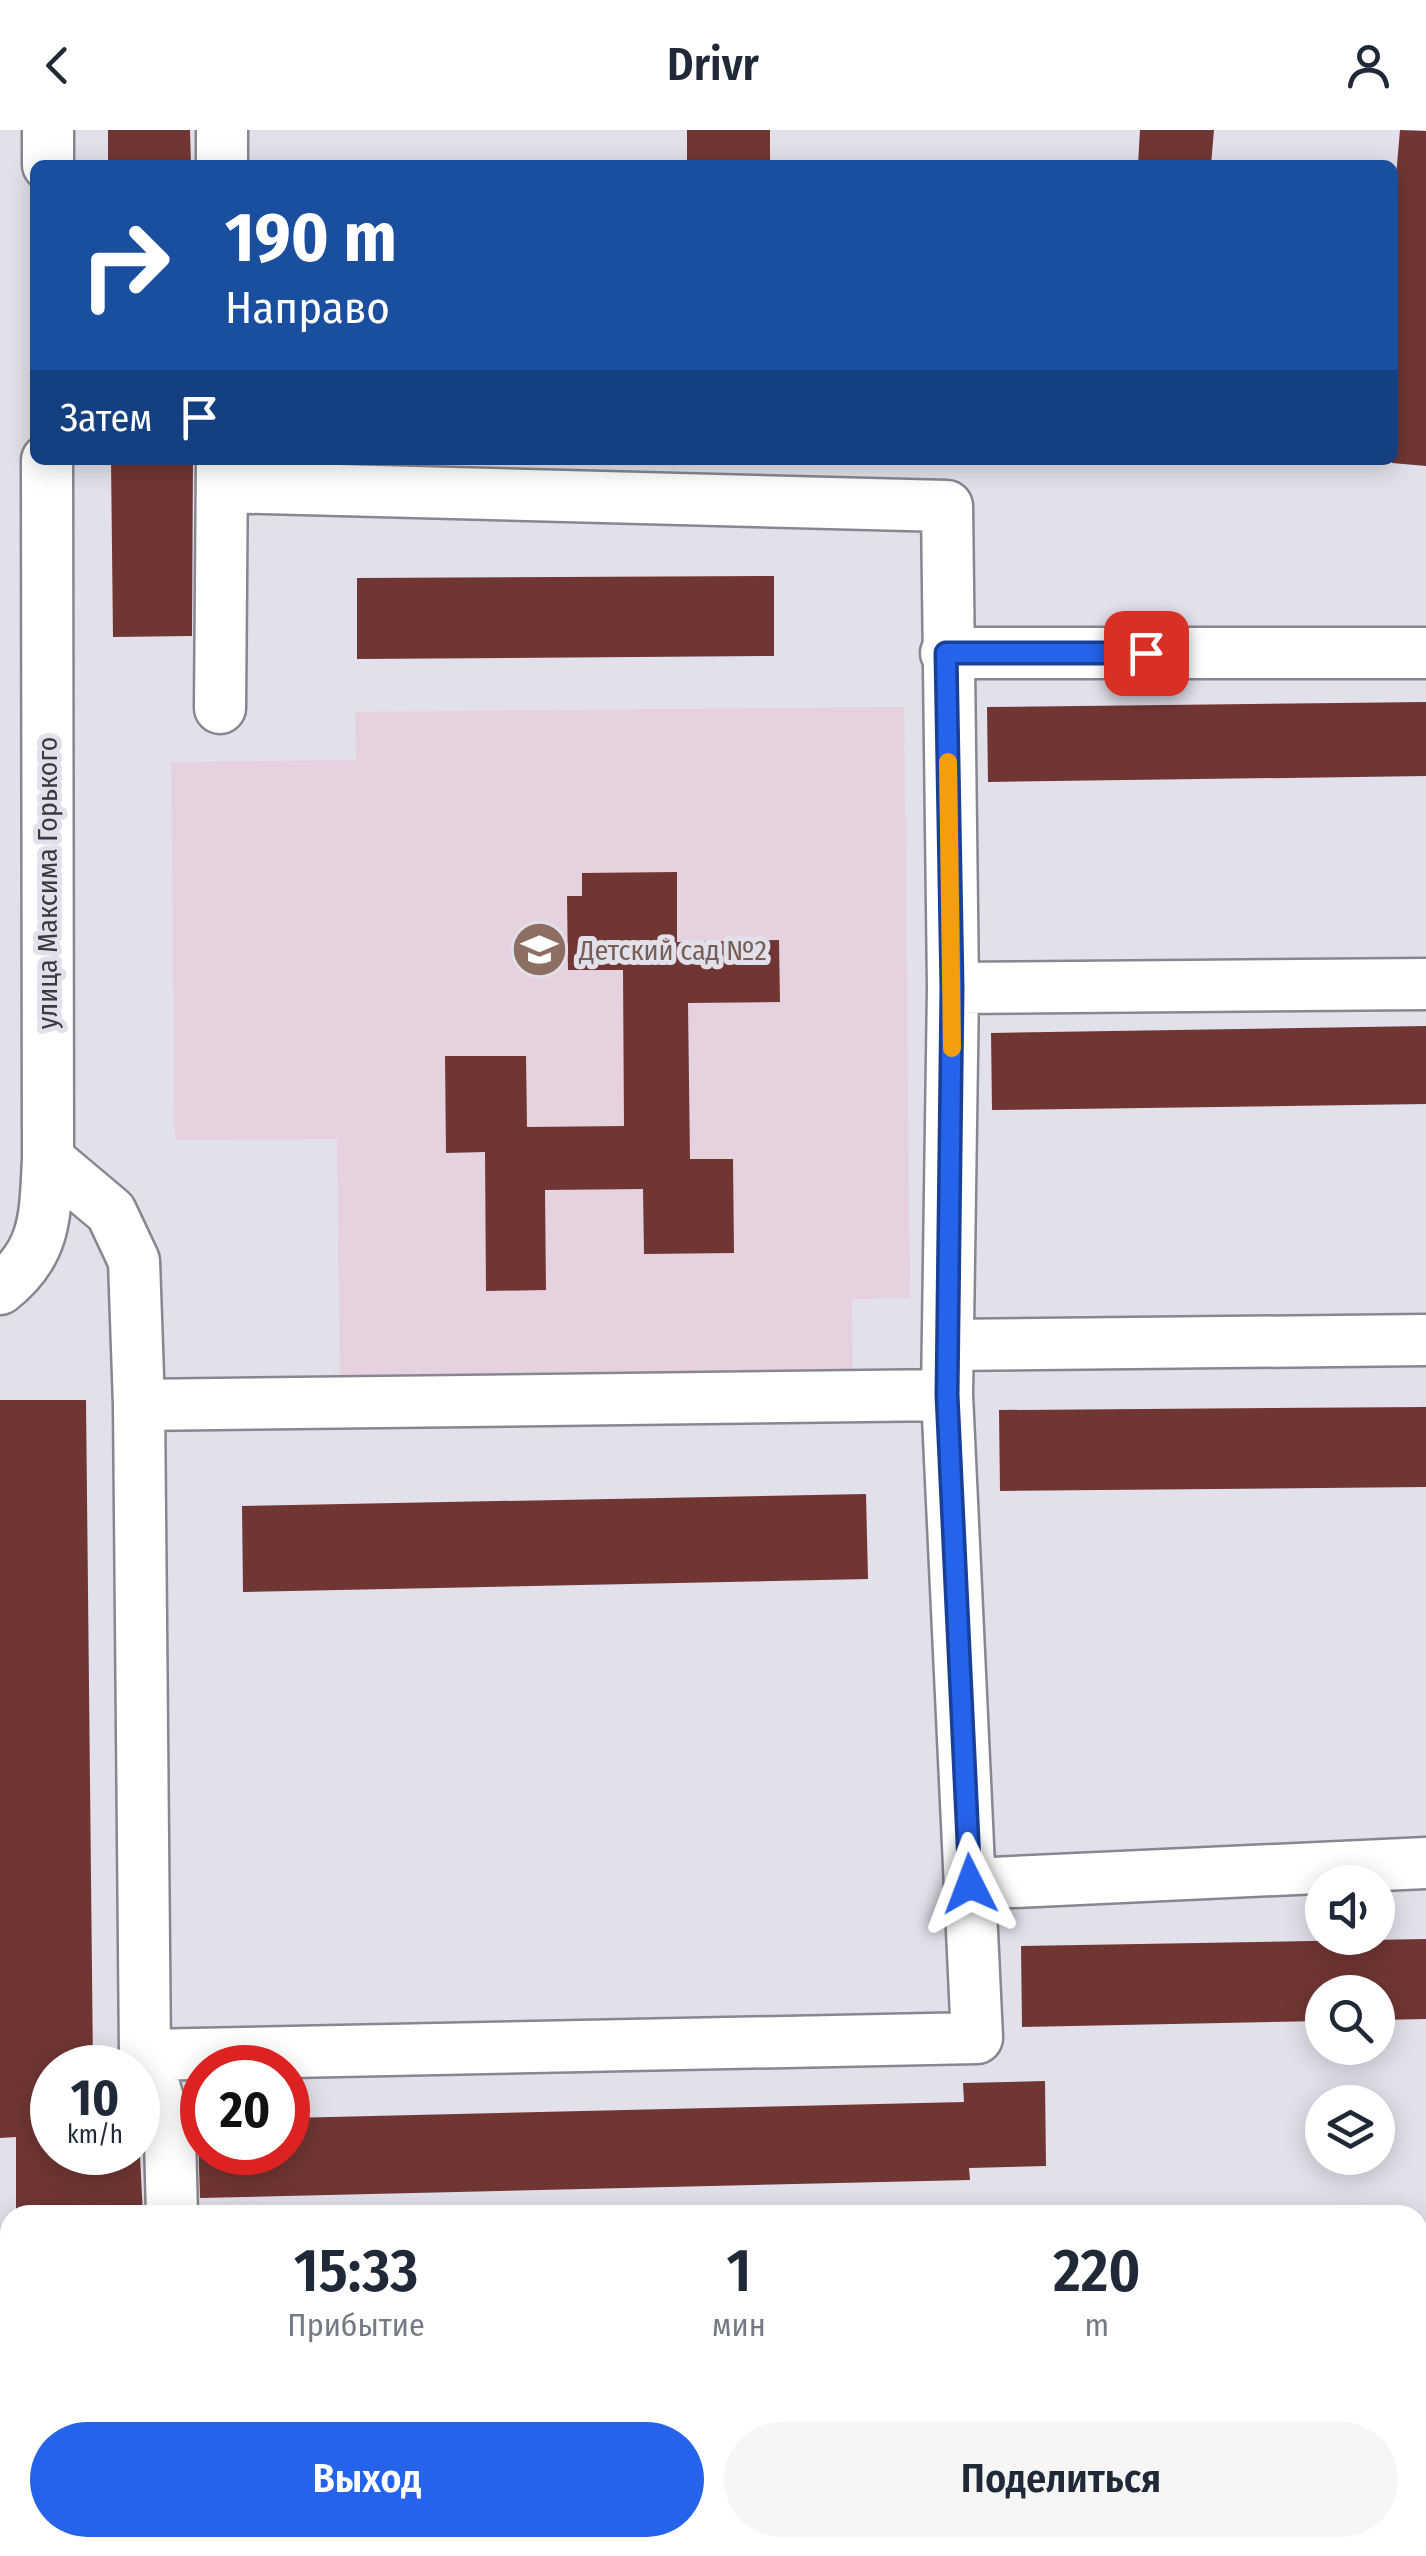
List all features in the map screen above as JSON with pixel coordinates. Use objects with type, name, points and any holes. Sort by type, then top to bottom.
[{"type":"street","points":[[48,130],[48,160]]},
{"type":"street","points":[[222,130],[222,160]]},
{"type":"street","name":"улица Максима Горького","points":[[0,1289],[27,1266],[44,1225],[48,1159],[47,465]]},
{"type":"street","points":[[160,2055],[978,2038],[947,1395],[952,988],[947,506],[222,473],[220,708]]},
{"type":"street","points":[[946,653],[1426,653]]},
{"type":"street","points":[[952,988],[1426,984]]},
{"type":"street","points":[[48,1159],[111,1212],[134,1261],[146,2045]]},
{"type":"street","points":[[949,1346],[1426,1340]]},
{"type":"street","points":[[139,1405],[947,1395]]},
{"type":"street","points":[[970,1884],[1426,1863]]},
{"type":"street","points":[[160,2103],[170,2138],[172,2205]]},
{"type":"shaded area","name":"Детский сад №2","points":[[904,707],[910,1298],[852,1299],[853,1389],[340,1394],[337,1139],[175,1140],[171,762],[356,760],[355,712]]},
{"type":"building","points":[[108,130],[190,130],[191,160],[108,160]]},
{"type":"building","points":[[687,130],[770,130],[770,160],[687,160]]},
{"type":"building","points":[[1140,130],[1214,130],[1211,160],[1138,160]]},
{"type":"building","points":[[1400,130],[1426,131],[1426,466],[1398,464]]},
{"type":"building","points":[[111,465],[193,465],[192,636],[113,637]]},
{"type":"building","points":[[774,576],[774,656],[357,659],[357,578]]},
{"type":"building","points":[[1426,702],[1426,776],[988,782],[987,707]]},
{"type":"building","points":[[677,872],[677,942],[779,940],[780,1002],[688,1003],[690,1159],[733,1159],[734,1253],[644,1254],[643,1189],[545,1190],[546,1290],[486,1291],[485,1152],[446,1153],[445,1056],[526,1056],[527,1127],[624,1126],[623,970],[568,970],[567,896],[582,896],[582,873]]},
{"type":"building","points":[[1426,1026],[1426,1104],[992,1110],[991,1033]]},
{"type":"building","points":[[0,1400],[86,1400],[93,2045],[30,2045],[30,2175],[141,2175],[142,2205],[16,2205],[16,2137],[0,2138]]},
{"type":"building","points":[[1426,1407],[1426,1487],[1000,1491],[999,1410]]},
{"type":"building","points":[[866,1494],[868,1579],[243,1592],[242,1506]]},
{"type":"building","points":[[1426,1939],[1426,2019],[1395,2020],[1395,1975],[1305,1975],[1305,2021],[1022,2027],[1021,1946],[1305,1941],[1305,1955],[1395,1955],[1395,1940]]},
{"type":"building","points":[[1045,2081],[1046,2166],[969,2168],[970,2180],[200,2198],[199,2175],[310,2175],[310,2117],[964,2102],[963,2083]]},
{"type":"slow traffic","points":[[948,762],[952,1048]]},
{"type":"place","name":"Детский сад №2","points":[[540,950]]},
{"type":"route","points":[[970,1884],[947,1395],[952,988],[946,653],[1146,653]]}]
